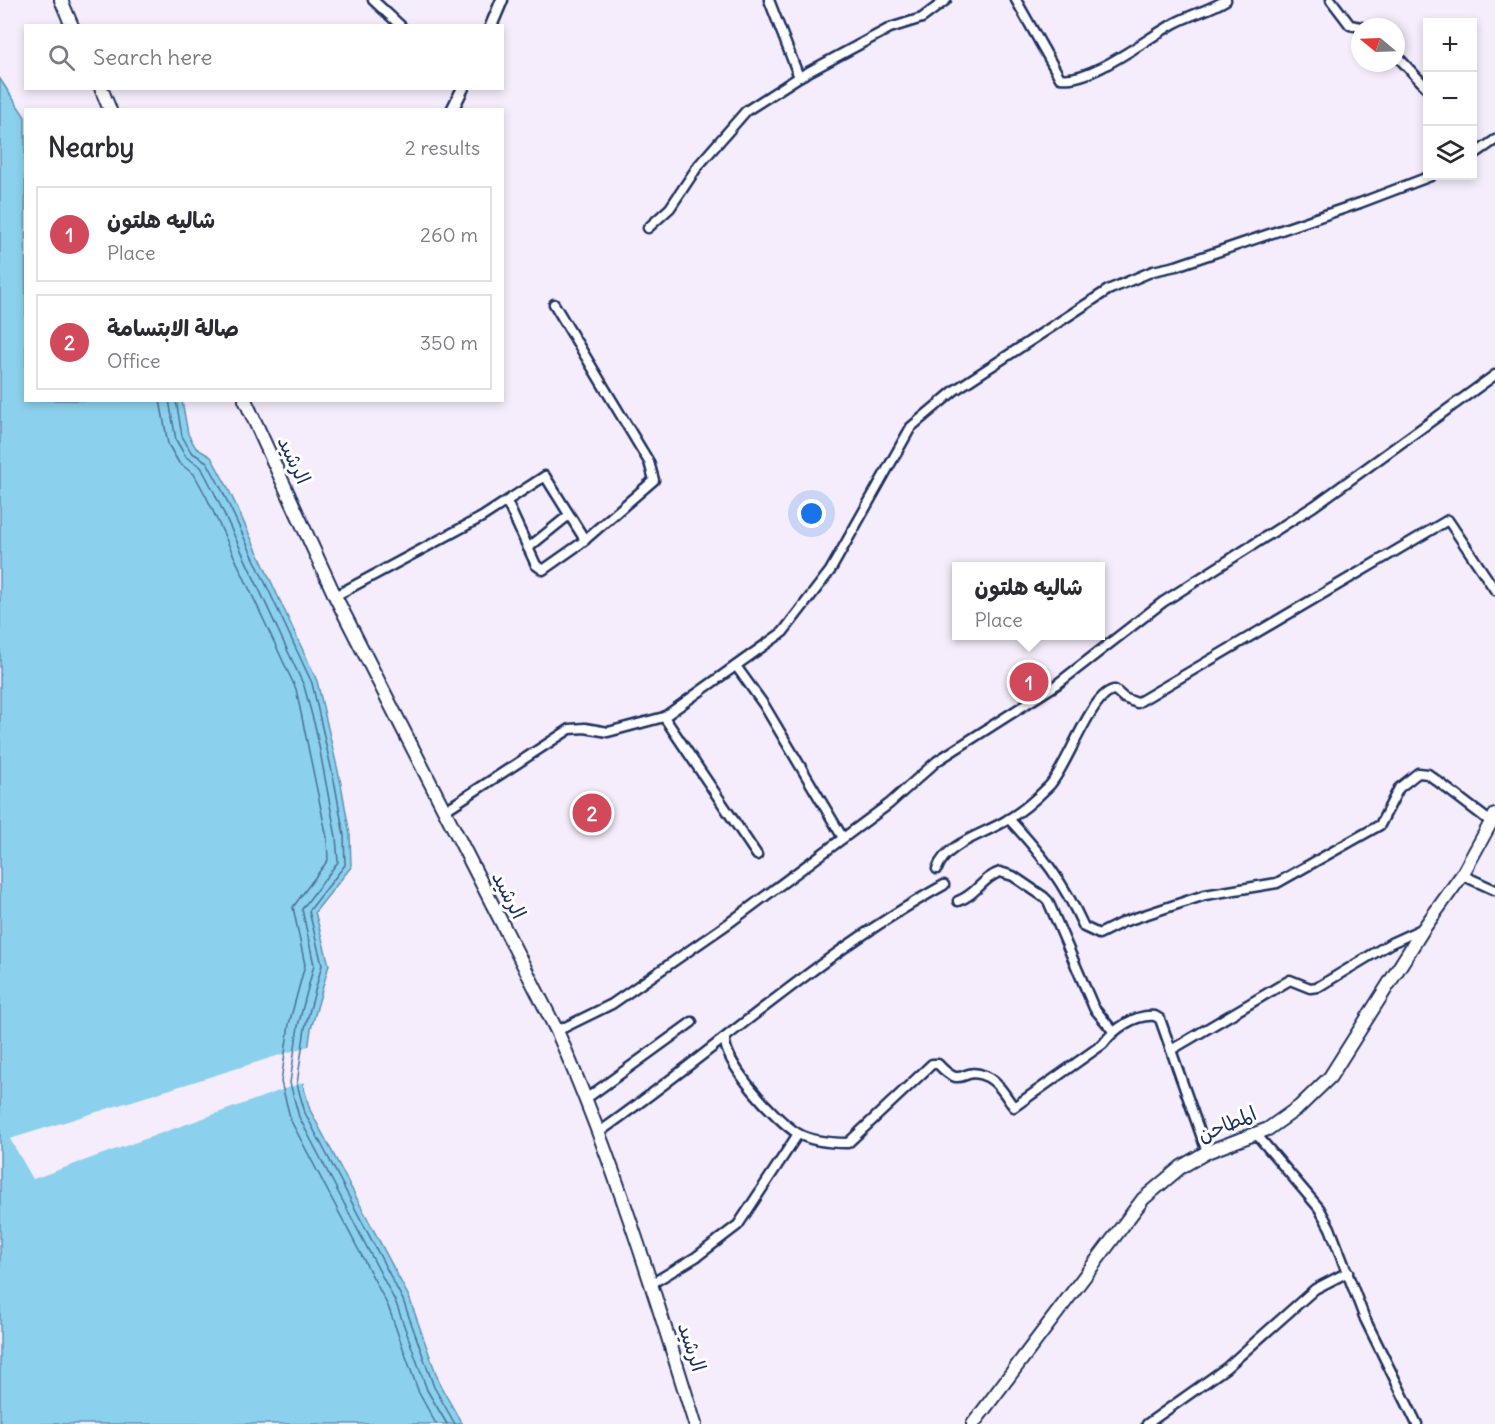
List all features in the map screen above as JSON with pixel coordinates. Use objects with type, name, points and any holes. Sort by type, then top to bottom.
[{"type":"main road","points":[[61,0],[71,24]]},
{"type":"main road","points":[[101,90],[109,108]]},
{"type":"main road","name":"الرشيد","points":[[246,402],[335,596],[557,1030],[587,1098],[627,1208],[695,1424]]},
{"type":"main road","name":"المطاحن","points":[[973,1424],[1134,1209],[1180,1167],[1207,1152],[1257,1135],[1299,1107],[1330,1077],[1424,928],[1462,875],[1493,818]]},
{"type":"street","points":[[373,0],[399,24]]},
{"type":"street","points":[[492,24],[502,0]]},
{"type":"street","points":[[769,0],[799,76]]},
{"type":"street","points":[[648,228],[670,208],[698,166],[746,111],[799,76],[890,28],[922,18],[946,0]]},
{"type":"street","points":[[1016,0],[1060,78],[1068,80],[1078,78],[1129,52],[1175,23],[1226,0]]},
{"type":"street","points":[[1331,0],[1351,25]]},
{"type":"street","points":[[1405,65],[1423,84]]},
{"type":"street","points":[[453,108],[462,90]]},
{"type":"street","points":[[1477,149],[1495,140]]},
{"type":"street","points":[[444,811],[570,729],[585,728],[608,732],[664,717],[788,628],[830,571],[911,427],[955,390],[1108,290],[1153,271],[1176,266],[1423,179]]},
{"type":"street","points":[[507,502],[538,568],[543,570],[585,540],[654,480],[649,462],[554,304]]},
{"type":"street","points":[[557,1030],[612,1004],[889,804],[937,761],[1056,685],[1162,602],[1314,506],[1495,375]]},
{"type":"street","points":[[335,596],[507,502],[545,476],[585,540]]},
{"type":"street","points":[[528,548],[569,515]]},
{"type":"street","points":[[937,869],[940,859],[953,849],[1009,819],[1051,784],[1070,754],[1089,716],[1105,693],[1115,690],[1124,698],[1137,703],[1448,520],[1495,590]]},
{"type":"street","points":[[736,666],[764,705],[843,838]]},
{"type":"street","points":[[664,717],[758,855]]},
{"type":"street","points":[[1009,819],[1046,860],[1062,883],[1083,927],[1099,934],[1123,922],[1205,895],[1277,884],[1380,825],[1399,788],[1418,773],[1428,774],[1493,818]]},
{"type":"street","points":[[958,901],[966,899],[985,881],[1000,872],[1013,876],[1044,897],[1048,901],[1094,1008],[1113,1031]]},
{"type":"street","points":[[1462,875],[1495,890]]},
{"type":"street","points":[[598,1132],[849,945],[944,885]]},
{"type":"street","points":[[1170,1050],[1290,980],[1310,988],[1318,987],[1391,943],[1424,928]]},
{"type":"street","points":[[725,1038],[726,1052],[738,1072],[798,1134],[848,1143],[936,1063],[950,1077],[976,1073],[990,1078],[1014,1107],[1103,1044],[1113,1031],[1142,1018],[1155,1016],[1160,1019],[1207,1152]]},
{"type":"street","points":[[587,1098],[692,1022]]},
{"type":"street","points":[[651,1284],[696,1257],[738,1225],[798,1134]]},
{"type":"street","points":[[1257,1135],[1319,1208],[1348,1272],[1365,1319],[1417,1424]]},
{"type":"street","points":[[1146,1424],[1226,1368],[1315,1288],[1348,1272]]},
{"type":"water","points":[[0,79],[24,115],[24,402],[182,402],[188,434],[196,448],[211,457],[227,486],[317,681],[341,784],[350,835],[351,867],[315,912],[329,965],[311,1029],[303,1085],[310,1110],[409,1297],[440,1385],[462,1424],[0,1424]]},
{"type":"pier","points":[[312,1045],[307,1081],[33,1179],[10,1139]]},
{"type":"place","name":"شاليه هلتون","points":[[1029,682]]},
{"type":"place","name":"صالة الابتسامة","points":[[592,813]]}]
